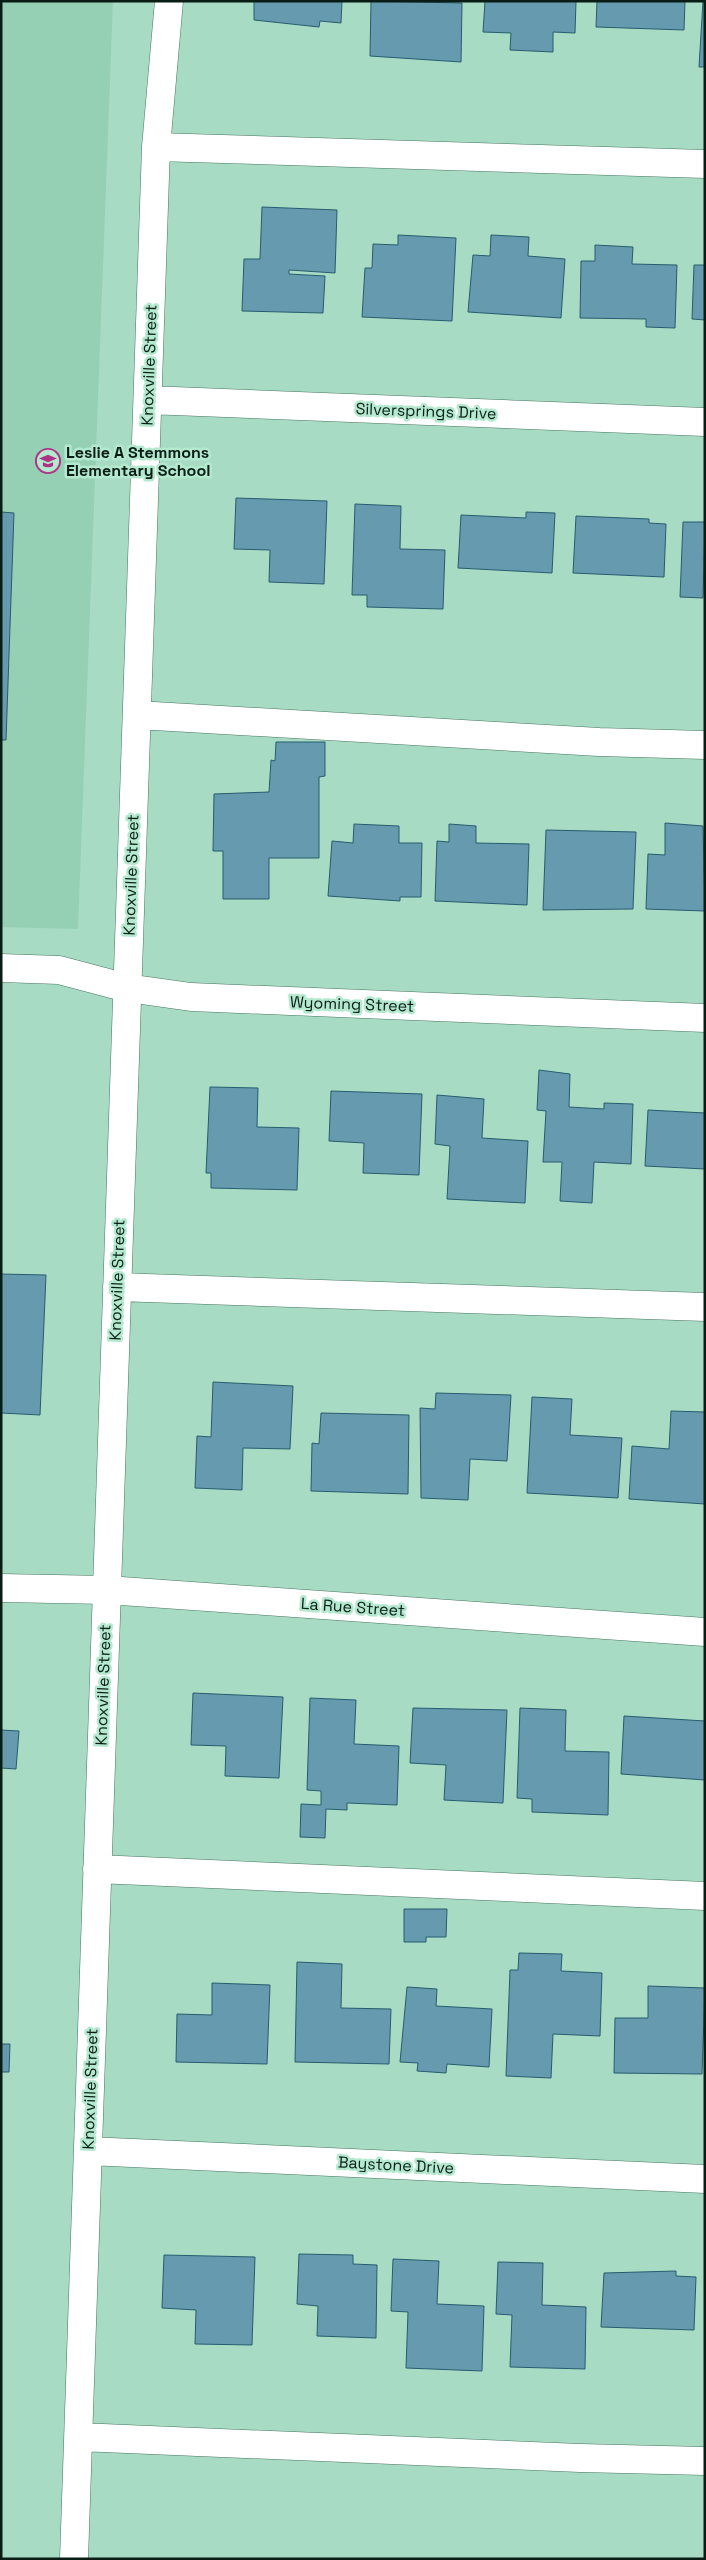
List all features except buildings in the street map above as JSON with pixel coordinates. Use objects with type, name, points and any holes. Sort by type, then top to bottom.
[{"type":"street","name":"Knoxville Street","points":[[74,2559],[156,146],[169,1]]},
{"type":"street","points":[[156,146],[705,164]]},
{"type":"street","name":"Silversprings Drive","points":[[148,400],[705,422]]},
{"type":"street","points":[[137,715],[599,742],[705,745]]},
{"type":"street","name":"Wyoming Street","points":[[1,968],[59,970],[127,988],[191,998],[705,1018]]},
{"type":"street","points":[[117,1287],[705,1307]]},
{"type":"street","name":"La Rue Street","points":[[1,1588],[107,1590],[705,1632]]},
{"type":"street","points":[[97,1870],[705,1896]]},
{"type":"street","name":"Baystone Drive","points":[[88,2151],[705,2179]]},
{"type":"street","points":[[79,2437],[580,2458],[705,2460]]},
{"type":"shaded area","name":"Leslie A Stemmons Elementary School","points":[[1,1],[113,1],[78,929],[1,927]]},
{"type":"place","name":"Leslie A Stemmons Elementary School","points":[[48,461]]}]
